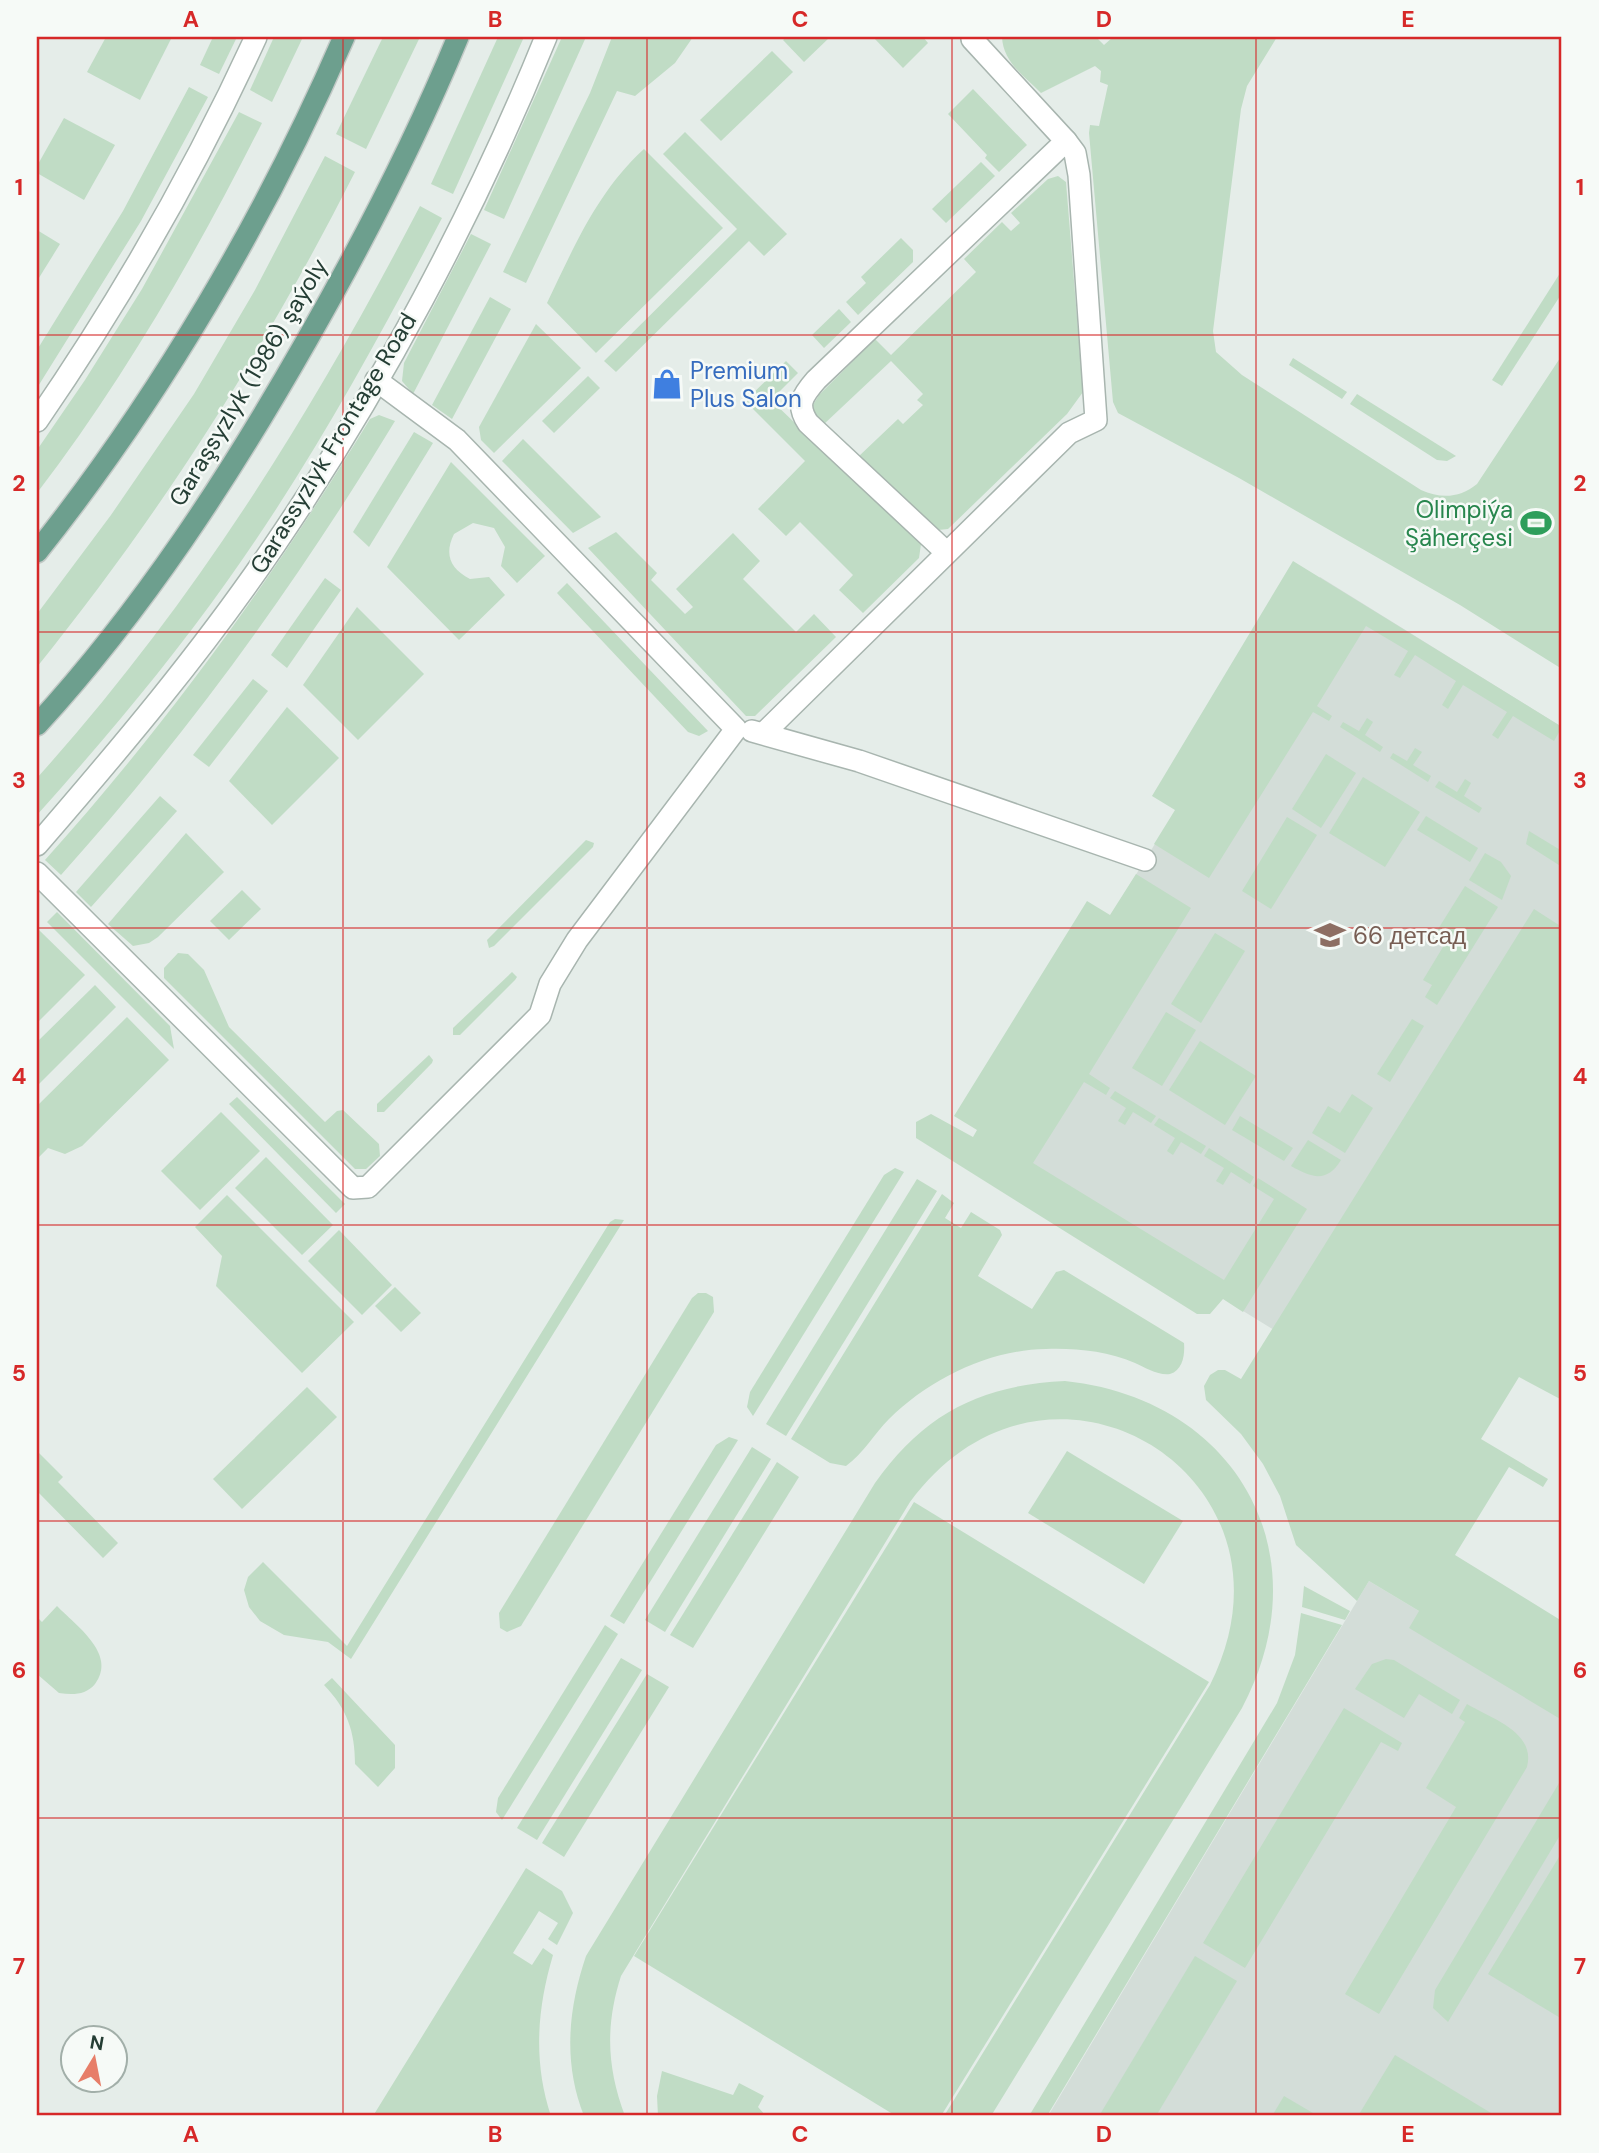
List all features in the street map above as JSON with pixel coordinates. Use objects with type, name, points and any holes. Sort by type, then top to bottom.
[{"type":"main road","points":[[37,552],[70,511],[131,421],[209,296],[301,130],[344,37]]},
{"type":"main road","name":"Garaşsyzlyk (1986) şaýoly","points":[[37,725],[166,567],[258,425],[346,272],[428,110],[458,37]]},
{"type":"street","points":[[37,421],[142,259],[230,94],[256,37]]},
{"type":"street","name":"Garassyzlyk Frontage Road","points":[[37,845],[176,681],[274,546],[376,380],[427,288],[498,145],[546,37]]},
{"type":"street","points":[[764,733],[1069,433],[1096,420],[1079,175],[1075,153],[972,39],[974,37]]},
{"type":"street","points":[[946,552],[808,423],[801,411],[800,401],[816,380],[1066,141]]},
{"type":"street","points":[[376,380],[457,440],[736,729],[764,733],[859,761],[1145,860]]},
{"type":"street","points":[[37,873],[353,1188],[360,1189],[368,1186],[540,1015],[550,984],[577,940],[736,729]]},
{"type":"shaded area","name":"66 детсад","points":[[1320,577],[1562,727],[1562,1269],[1422,1421],[970,1143]]},
{"type":"shaded area","points":[[1369,1581],[1562,1697],[1562,2116],[1048,2116]]},
{"type":"green space","points":[[106,37],[172,37],[140,100],[87,72]]},
{"type":"green space","points":[[213,37],[237,37],[219,74],[200,65]]},
{"type":"green space","points":[[274,37],[303,37],[272,102],[250,90]]},
{"type":"green space","points":[[383,37],[420,37],[366,149],[336,134]]},
{"type":"green space","points":[[498,37],[524,37],[453,194],[431,184]]},
{"type":"green space","points":[[562,37],[586,37],[504,219],[484,210]]},
{"type":"green space","points":[[612,37],[693,37],[675,63],[635,96],[617,91],[526,283],[503,272],[590,93]]},
{"type":"green space","points":[[787,37],[830,37],[804,62],[783,40]]},
{"type":"green space","points":[[873,37],[923,37],[928,43],[903,68]]},
{"type":"green space","points":[[1002,37],[1096,37],[1104,45],[1113,37],[1277,37],[1247,86],[1241,109],[1213,331],[1216,352],[1242,375],[1421,490],[1450,496],[1471,489],[1477,484],[1562,355],[1562,669],[1460,605],[1239,478],[1118,413],[1113,402],[1089,133],[1090,125],[1099,126],[1108,85],[1100,82],[1101,71],[1095,66],[1041,93],[1010,61]]},
{"type":"green space","points":[[772,51],[793,72],[721,141],[700,120]]},
{"type":"green space","points":[[189,87],[208,97],[141,221],[37,388],[37,350],[123,211]]},
{"type":"green space","points":[[973,89],[1027,145],[999,172],[985,158],[987,155],[948,114]]},
{"type":"green space","points":[[239,112],[262,123],[237,171],[130,359],[37,493],[37,450],[142,289]]},
{"type":"green space","points":[[64,118],[115,145],[84,200],[37,173],[37,166]]},
{"type":"green space","points":[[685,132],[787,234],[764,256],[749,241],[616,372],[604,361],[737,229],[663,154]]},
{"type":"green space","points":[[644,149],[723,228],[596,353],[547,303],[588,221],[613,183]]},
{"type":"green space","points":[[325,156],[355,172],[284,303],[247,367],[169,489],[37,667],[37,614],[111,515],[194,394],[255,290]]},
{"type":"green space","points":[[981,162],[995,176],[946,223],[932,209]]},
{"type":"green space","points":[[1058,176],[1066,182],[1083,392],[1067,414],[948,529],[938,530],[858,457],[898,419],[903,424],[923,405],[917,400],[923,394],[891,361],[823,425],[815,417],[813,405],[819,395],[875,339],[891,355],[976,272],[964,259],[1002,222],[1011,231],[1020,223],[1011,213],[1048,179]]},
{"type":"green space","points":[[420,206],[442,218],[315,448],[258,537],[183,641],[112,729],[37,815],[37,778],[148,644],[247,504],[336,359]]},
{"type":"green space","points":[[37,230],[60,244],[37,281]]},
{"type":"green space","points":[[471,234],[491,244],[413,394],[402,381],[404,363]]},
{"type":"green space","points":[[901,238],[913,250],[913,262],[858,315],[846,302],[866,283],[861,277]]},
{"type":"green space","points":[[1562,270],[1562,293],[1502,386],[1492,380]]},
{"type":"green space","points":[[490,297],[511,309],[452,419],[432,405]]},
{"type":"green space","points":[[839,309],[851,322],[824,348],[812,335]]},
{"type":"green space","points":[[536,324],[581,368],[494,453],[481,440],[479,427]]},
{"type":"green space","points":[[1293,358],[1347,392],[1342,399],[1289,365]]},
{"type":"green space","points":[[786,361],[798,373],[771,400],[921,544],[919,558],[863,613],[839,590],[853,575],[800,522],[786,536],[758,509],[805,461],[745,401]]},
{"type":"green space","points":[[588,376],[600,388],[554,433],[542,421]]},
{"type":"green space","points":[[1357,394],[1456,456],[1447,461],[1437,460],[1350,404]]},
{"type":"green space","points":[[379,415],[395,421],[279,599],[154,767],[61,875],[45,860],[177,702],[296,535],[370,419]]},
{"type":"green space","points":[[414,432],[433,443],[369,547],[353,532]]},
{"type":"green space","points":[[523,439],[601,517],[573,533],[502,461]]},
{"type":"green space","points":[[451,462],[545,556],[517,583],[501,566],[505,547],[494,528],[473,523],[454,534],[449,554],[458,571],[470,579],[489,577],[505,595],[459,640],[387,567]]},
{"type":"green space","points":[[616,532],[657,573],[651,580],[685,614],[693,607],[676,589],[733,533],[760,561],[743,579],[796,632],[814,614],[836,637],[755,716],[746,716],[588,548]]},
{"type":"green space","points":[[1293,561],[1562,727],[1554,741],[1513,716],[1498,739],[1492,735],[1507,712],[1463,685],[1448,709],[1442,705],[1456,681],[1415,655],[1400,678],[1394,675],[1408,651],[1366,626],[1317,706],[1332,716],[1329,721],[1313,712],[1209,878],[1154,844],[1175,810],[1152,796]]},
{"type":"green space","points":[[325,578],[341,590],[287,668],[271,655]]},
{"type":"green space","points":[[567,583],[708,731],[699,736],[688,732],[557,593]]},
{"type":"green space","points":[[357,607],[424,674],[358,740],[303,685]]},
{"type":"green space","points":[[253,679],[268,691],[209,767],[193,755]]},
{"type":"green space","points":[[287,707],[339,758],[272,825],[229,781]]},
{"type":"green space","points":[[1367,718],[1373,722],[1365,735],[1383,747],[1380,752],[1340,727],[1343,722],[1359,731]]},
{"type":"green space","points":[[1415,748],[1422,752],[1413,765],[1431,776],[1428,782],[1390,758],[1393,753],[1407,761]]},
{"type":"green space","points":[[1326,754],[1356,773],[1321,828],[1292,809]]},
{"type":"green space","points":[[1363,777],[1420,812],[1385,867],[1329,833]]},
{"type":"green space","points":[[1465,779],[1471,783],[1464,796],[1482,808],[1479,813],[1435,787],[1439,781],[1457,792]]},
{"type":"green space","points":[[160,796],[177,811],[91,907],[76,892]]},
{"type":"green space","points":[[1426,816],[1478,848],[1470,862],[1417,830]]},
{"type":"green space","points":[[1287,817],[1317,835],[1271,909],[1242,891]]},
{"type":"green space","points":[[1529,831],[1562,851],[1562,867],[1526,844]]},
{"type":"green space","points":[[186,833],[224,872],[158,937],[149,943],[133,946],[108,924]]},
{"type":"green space","points":[[586,840],[594,843],[593,847],[489,948],[487,940]]},
{"type":"green space","points":[[1485,853],[1501,862],[1511,876],[1502,900],[1469,880]]},
{"type":"green space","points":[[1136,874],[1191,908],[1089,1074],[1110,1088],[1106,1095],[1084,1082],[1033,1163],[1224,1280],[1274,1199],[1253,1186],[1258,1178],[1307,1209],[1243,1312],[1223,1299],[1210,1314],[1197,1314],[916,1138],[916,1122],[931,1114],[973,1137],[977,1130],[954,1116],[1087,901],[1110,915]]},
{"type":"green space","points":[[1465,886],[1498,907],[1437,1005],[1425,997],[1432,985],[1423,980],[1446,942],[1435,934]]},
{"type":"green space","points":[[242,890],[261,909],[229,940],[210,921]]},
{"type":"green space","points":[[1534,909],[1562,927],[1562,1400],[1519,1377],[1481,1439],[1548,1479],[1543,1487],[1509,1467],[1455,1555],[1562,1621],[1562,1720],[1409,1628],[1419,1611],[1369,1581],[1357,1601],[1296,1545],[1280,1496],[1263,1464],[1241,1434],[1206,1400],[1204,1386],[1210,1375],[1218,1370],[1225,1370],[1241,1379]]},
{"type":"green space","points":[[57,912],[170,1026],[174,1049],[47,922]]},
{"type":"green space","points":[[39,930],[85,975],[37,1023],[37,932]]},
{"type":"green space","points":[[1215,933],[1245,951],[1201,1023],[1171,1004]]},
{"type":"green space","points":[[178,953],[188,954],[204,970],[229,1027],[325,1122],[337,1111],[343,1110],[379,1144],[380,1156],[366,1169],[355,1169],[164,978],[164,968]]},
{"type":"green space","points":[[512,972],[517,977],[515,980],[460,1035],[453,1035],[453,1028]]},
{"type":"green space","points":[[95,985],[116,1007],[37,1086],[37,1042]]},
{"type":"green space","points":[[1166,1012],[1196,1030],[1162,1086],[1132,1068]]},
{"type":"green space","points":[[127,1017],[169,1060],[82,1146],[65,1154],[48,1148],[37,1159],[37,1106]]},
{"type":"green space","points":[[1412,1019],[1424,1026],[1390,1082],[1377,1074]]},
{"type":"green space","points":[[1200,1041],[1256,1076],[1225,1125],[1169,1090]]},
{"type":"green space","points":[[429,1055],[432,1063],[384,1112],[377,1112],[377,1104]]},
{"type":"green space","points":[[1115,1091],[1156,1116],[1151,1123],[1133,1112],[1125,1125],[1118,1121],[1126,1108],[1110,1098]]},
{"type":"green space","points":[[1352,1094],[1373,1108],[1345,1153],[1312,1133],[1328,1106],[1340,1113]]},
{"type":"green space","points":[[237,1097],[345,1204],[336,1213],[229,1104]]},
{"type":"green space","points":[[221,1112],[260,1151],[200,1210],[161,1171]]},
{"type":"green space","points":[[1240,1116],[1293,1148],[1284,1161],[1232,1130]]},
{"type":"green space","points":[[1159,1118],[1206,1146],[1201,1154],[1181,1142],[1173,1155],[1167,1151],[1175,1138],[1154,1125]]},
{"type":"green space","points":[[1308,1140],[1341,1160],[1325,1175],[1312,1175],[1291,1166]]},
{"type":"green space","points":[[1209,1148],[1254,1177],[1250,1184],[1231,1172],[1223,1185],[1216,1181],[1224,1168],[1204,1156]]},
{"type":"green space","points":[[266,1157],[333,1225],[302,1255],[235,1188]]},
{"type":"green space","points":[[895,1168],[904,1172],[753,1416],[747,1407],[750,1392],[884,1175]]},
{"type":"green space","points":[[917,1179],[937,1191],[786,1436],[766,1424]]},
{"type":"green space","points":[[942,1194],[954,1203],[945,1218],[961,1228],[971,1212],[1000,1230],[1002,1235],[978,1276],[1032,1309],[1056,1272],[1064,1270],[1184,1343],[1183,1357],[1178,1369],[1170,1374],[1161,1374],[1124,1359],[1091,1351],[1024,1351],[961,1369],[923,1391],[889,1419],[858,1456],[846,1466],[830,1463],[791,1439]]},
{"type":"green space","points":[[227,1195],[354,1322],[302,1373],[216,1286],[222,1256],[195,1227]]},
{"type":"green space","points":[[615,1219],[624,1220],[351,1659],[328,1642],[284,1635],[260,1621],[249,1607],[244,1590],[248,1577],[263,1562],[347,1646],[610,1222]]},
{"type":"green space","points":[[339,1230],[392,1285],[362,1315],[308,1261]]},
{"type":"green space","points":[[395,1287],[421,1313],[401,1332],[375,1306]]},
{"type":"green space","points":[[698,1293],[713,1297],[714,1312],[521,1626],[507,1632],[500,1628],[499,1613],[692,1298]]},
{"type":"green space","points":[[1065,1381],[1125,1394],[1176,1418],[1218,1452],[1248,1493],[1267,1541],[1273,1594],[1265,1650],[1242,1708],[991,2116],[944,2116],[1210,1685],[1233,1610],[1227,1542],[1198,1486],[1151,1445],[1093,1422],[1030,1422],[967,1447],[910,1502],[621,1976],[612,2012],[610,2047],[615,2081],[625,2116],[584,2116],[573,2076],[570,2036],[575,1996],[586,1956],[875,1483],[913,1439],[934,1421],[956,1408],[1006,1389]]},
{"type":"green space","points":[[307,1387],[337,1417],[242,1509],[213,1479]]},
{"type":"green space","points":[[729,1437],[738,1440],[624,1624],[610,1616],[716,1445]]},
{"type":"green space","points":[[752,1447],[771,1459],[665,1632],[645,1620]]},
{"type":"green space","points":[[37,1451],[63,1477],[58,1482],[118,1543],[103,1558],[37,1491]]},
{"type":"green space","points":[[1067,1451],[1183,1521],[1144,1584],[1028,1513]]},
{"type":"green space","points":[[777,1462],[799,1477],[693,1648],[670,1635]]},
{"type":"green space","points":[[914,1502],[1209,1682],[941,2116],[896,2116],[634,1956]]},
{"type":"green space","points":[[1304,1586],[1350,1611],[1345,1620],[1302,1607]]},
{"type":"green space","points":[[57,1606],[83,1631],[98,1651],[101,1673],[95,1684],[83,1692],[59,1693],[37,1674],[37,1617],[42,1622]]},
{"type":"green space","points":[[1301,1613],[1342,1625],[1047,2116],[1029,2116],[1277,1703],[1295,1655]]},
{"type":"green space","points":[[605,1625],[618,1634],[502,1820],[496,1812],[498,1798]]},
{"type":"green space","points":[[621,1658],[642,1670],[537,1840],[517,1828]]},
{"type":"green space","points":[[1386,1659],[1394,1660],[1460,1700],[1452,1714],[1419,1694],[1404,1718],[1355,1689],[1372,1664]]},
{"type":"green space","points":[[647,1674],[669,1687],[564,1857],[542,1843]]},
{"type":"green space","points":[[332,1678],[395,1745],[395,1768],[378,1787],[355,1764],[348,1721],[339,1703],[324,1685]]},
{"type":"green space","points":[[1467,1704],[1499,1721],[1519,1736],[1528,1755],[1527,1767],[1379,2014],[1345,1994],[1456,1807],[1426,1788],[1465,1722],[1459,1718]]},
{"type":"green space","points":[[1344,1708],[1402,1743],[1398,1751],[1381,1742],[1245,1968],[1203,1943]]},
{"type":"green space","points":[[1562,1778],[1562,1832],[1448,2022],[1433,2008],[1435,1990]]},
{"type":"green space","points":[[1562,1852],[1562,2019],[1488,1974]]},
{"type":"green space","points":[[526,1868],[562,1891],[573,1913],[557,1945],[548,1939],[558,1923],[539,1911],[513,1953],[532,1965],[543,1948],[553,1955],[543,1995],[539,2036],[541,2076],[551,2116],[373,2116]]},
{"type":"green space","points":[[1195,1956],[1237,1981],[1156,2116],[1099,2116]]},
{"type":"green space","points":[[1395,2055],[1496,2116],[1358,2116]]},
{"type":"green space","points":[[662,2071],[733,2095],[739,2083],[764,2096],[758,2107],[766,2116],[658,2116],[657,2096]]},
{"type":"green space","points":[[1284,2096],[1318,2116],[1272,2116]]},
{"type":"place","name":"Premium Plus Salon","points":[[667,384]]},
{"type":"place","name":"Olimpiýa Şäherçesi","points":[[1536,523]]},
{"type":"place","name":"66 детсад","points":[[1330,935]]}]
